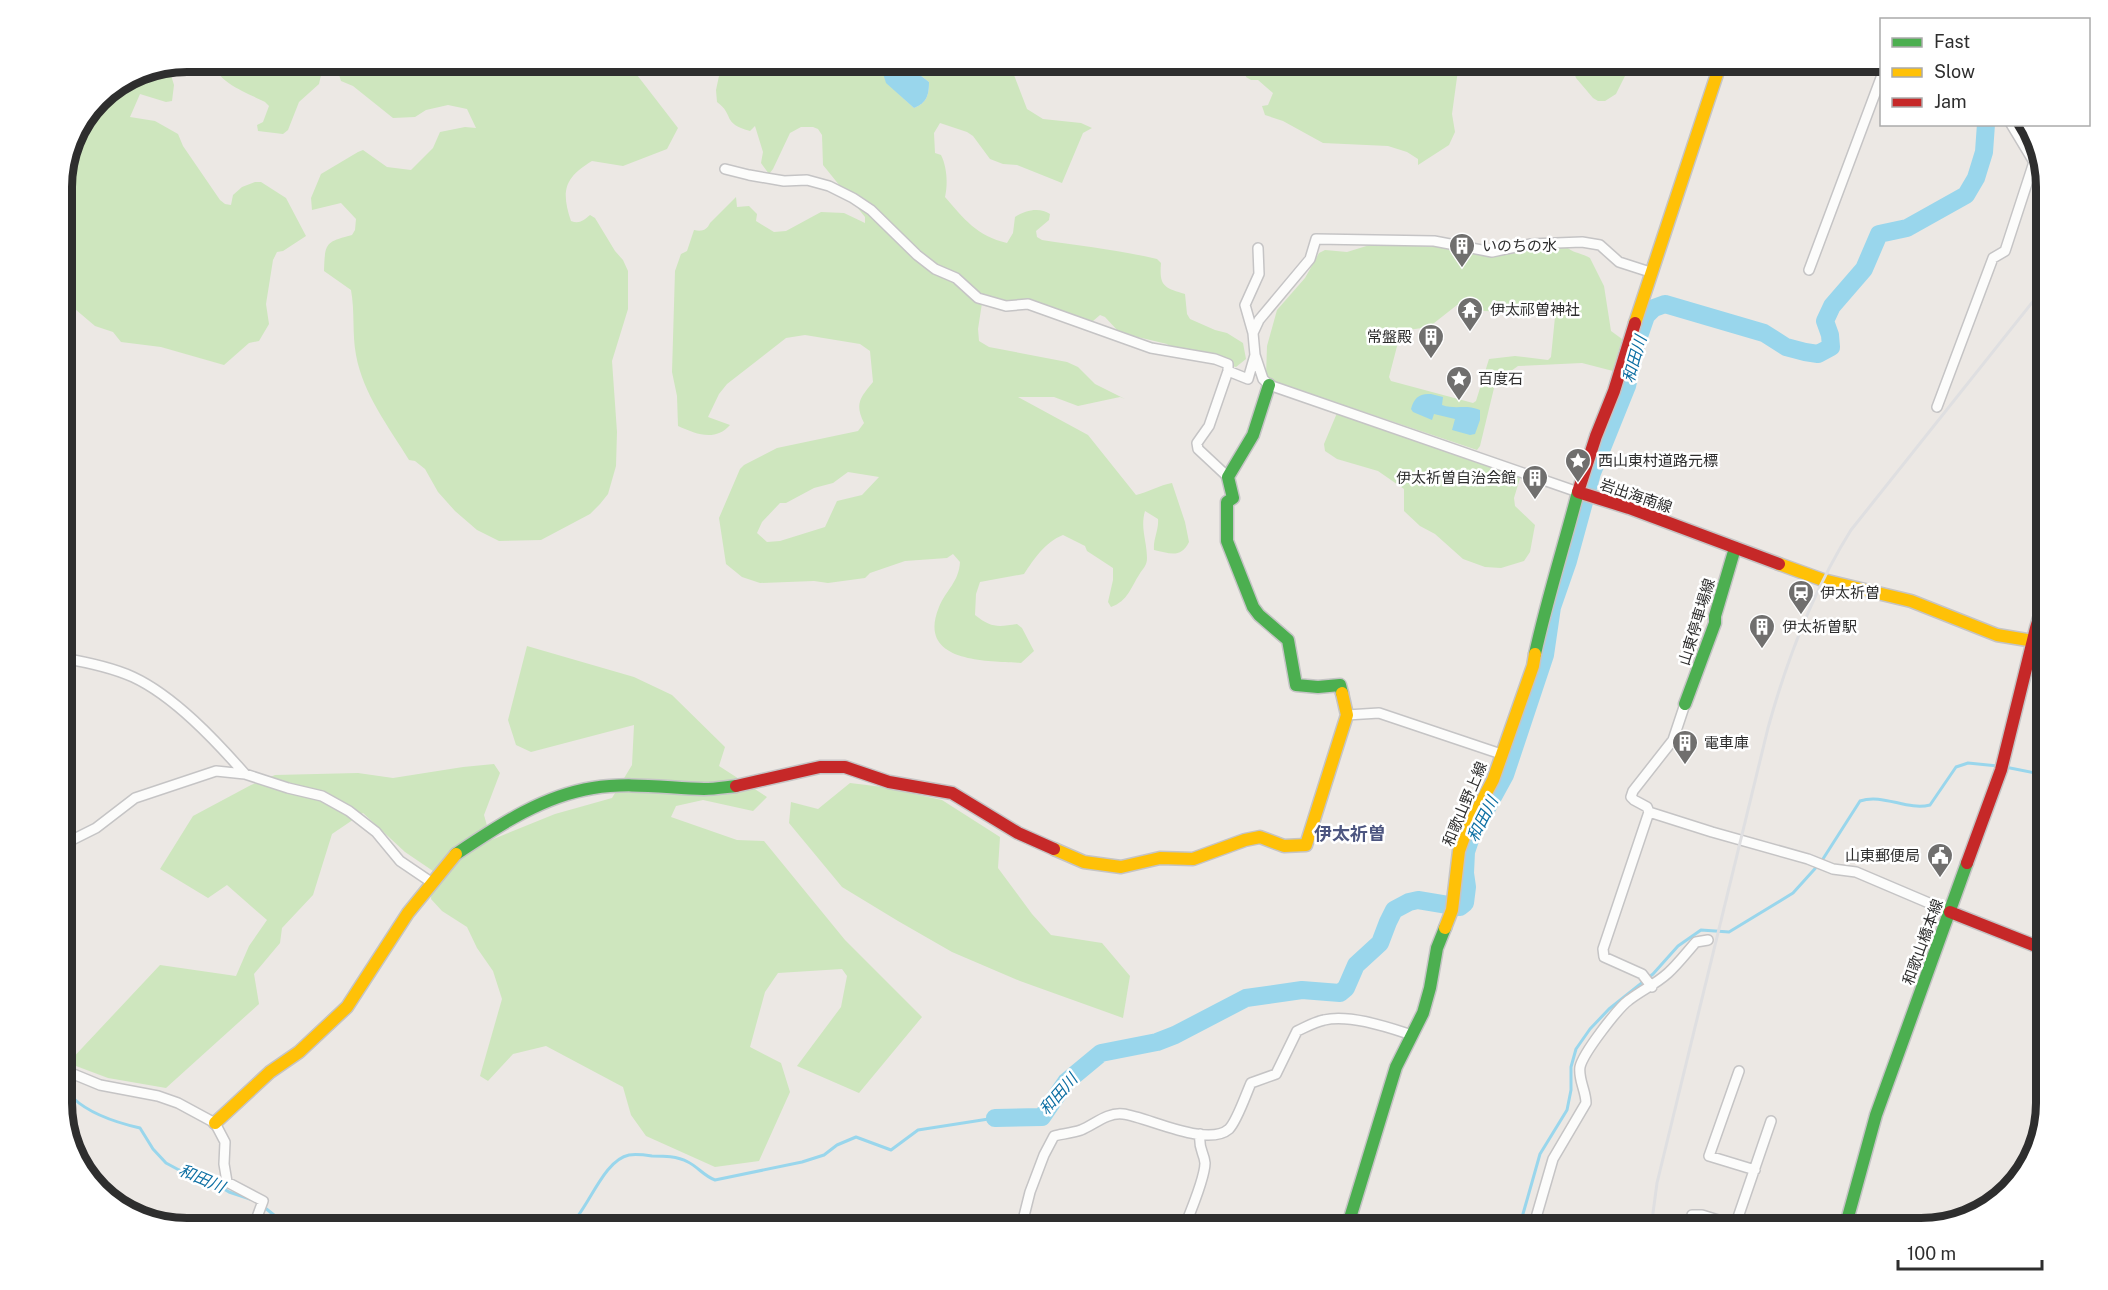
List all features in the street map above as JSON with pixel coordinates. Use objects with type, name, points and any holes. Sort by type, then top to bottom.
[{"type":"main road","name":"岩出海南線","points":[[1717,72],[1650,272],[1614,391],[1596,436],[1584,494],[1629,508],[1823,580],[1904,599],[1997,635],[2036,642]]},
{"type":"main road","points":[[215,1123],[240,1098],[270,1072],[299,1052],[347,1007],[408,913],[452,857],[504,821],[536,806],[593,788],[629,786],[707,789],[742,785],[820,767],[845,767],[889,782],[952,793],[1018,833],[1084,862],[1121,867],[1160,858],[1193,859],[1245,840],[1260,837],[1284,846],[1306,845],[1347,715],[1340,685],[1318,687],[1296,685],[1288,640],[1253,607],[1227,541],[1227,502],[1233,498],[1228,477],[1252,435],[1269,385]]},
{"type":"main road","name":"和歌山野上線","points":[[1350,1218],[1396,1067],[1423,1012],[1435,969],[1437,948],[1453,907],[1459,850],[1467,829],[1484,799],[1533,666],[1544,612],[1584,494]]},
{"type":"main road","name":"山東停車場線","points":[[1685,704],[1715,623],[1715,616],[1735,548]]},
{"type":"main road","name":"和歌山橋本線","points":[[1848,1218],[1876,1115],[2001,770],[2036,631]]},
{"type":"main road","points":[[1950,912],[2036,946]]},
{"type":"street","points":[[1809,270],[1880,78]]},
{"type":"street","points":[[2012,126],[2033,160]]},
{"type":"street","points":[[1937,407],[1994,258],[2005,251],[2033,164]]},
{"type":"street","points":[[725,169],[784,181],[807,180],[829,186],[853,198],[871,210],[917,255],[935,269],[956,278],[978,298],[1006,306],[1028,304],[1151,348],[1215,359],[1228,364],[1228,371],[1209,426],[1197,442],[1198,449],[1228,477]]},
{"type":"street","points":[[1253,333],[1259,320],[1310,259],[1316,239],[1434,241],[1492,252],[1530,244],[1582,242],[1600,245],[1618,262],[1650,272]]},
{"type":"street","points":[[1258,248],[1260,274],[1245,305],[1253,333],[1255,355],[1263,379],[1269,385],[1584,494]]},
{"type":"street","points":[[1228,371],[1248,379],[1255,355]]},
{"type":"street","points":[[72,660],[133,677],[151,687],[191,718],[245,774]]},
{"type":"street","points":[[1652,987],[1642,974],[1604,957],[1603,949],[1649,812],[1647,807],[1631,797],[1633,791],[1673,740],[1685,704]]},
{"type":"street","points":[[1347,715],[1378,713],[1502,754]]},
{"type":"street","points":[[72,840],[96,828],[135,798],[216,771],[245,774],[288,788],[322,795],[349,811],[376,832],[400,861],[431,882]]},
{"type":"street","points":[[1649,812],[1833,869],[1856,872],[1950,912]]},
{"type":"street","points":[[1536,1218],[1553,1159],[1586,1104],[1580,1077],[1584,1057],[1629,1000],[1652,987],[1696,942],[1708,940]]},
{"type":"street","points":[[1024,1218],[1030,1192],[1054,1136],[1081,1130],[1106,1117],[1122,1114],[1200,1134],[1221,1134],[1231,1128],[1251,1083],[1276,1074],[1297,1031],[1325,1019],[1341,1019],[1379,1024],[1412,1035]]},
{"type":"street","points":[[1739,1071],[1710,1156],[1755,1170]]},
{"type":"street","points":[[72,1073],[100,1085],[178,1102],[215,1123],[225,1142],[224,1164],[227,1182],[263,1201],[257,1218]]},
{"type":"street","points":[[1742,1218],[1755,1170],[1772,1121]]},
{"type":"street","points":[[1188,1218],[1198,1193],[1205,1162],[1199,1146],[1200,1134]]},
{"type":"street","points":[[1692,1215],[1712,1218]]},
{"type":"green space","points":[[218,72],[322,72],[319,84],[299,102],[288,130],[283,134],[258,131],[257,125],[263,122],[269,106],[226,81]]},
{"type":"green space","points":[[338,72],[635,72],[678,128],[667,149],[623,166],[592,161],[576,173],[567,186],[566,201],[571,221],[581,221],[590,215],[595,218],[623,260],[628,271],[628,309],[612,361],[617,432],[616,466],[608,494],[590,514],[541,540],[499,541],[477,530],[438,492],[425,469],[415,461],[409,460],[378,410],[359,369],[351,290],[324,271],[328,245],[352,235],[356,219],[341,203],[312,210],[311,198],[321,174],[358,152],[363,150],[387,167],[411,170],[433,148],[440,132],[465,127],[476,128],[467,109],[448,105],[426,110],[415,117],[393,118],[353,86],[341,81]]},
{"type":"green space","points":[[720,72],[884,72],[901,96],[914,108],[922,104],[926,98],[929,82],[916,72],[1013,72],[1027,109],[1043,119],[1081,123],[1092,128],[1083,133],[1062,183],[1017,165],[1003,164],[990,159],[973,136],[940,123],[934,133],[935,153],[941,155],[945,165],[947,181],[945,197],[965,219],[987,236],[1007,243],[1013,233],[1015,217],[1032,210],[1046,212],[1050,214],[1049,220],[1036,231],[1037,237],[1042,240],[1157,259],[1161,263],[1161,277],[1164,285],[1185,294],[1187,314],[1190,319],[1227,333],[1243,343],[1246,359],[1236,367],[1211,361],[1181,358],[1167,344],[1118,331],[1105,317],[1100,315],[1093,321],[1086,322],[1009,304],[982,303],[978,329],[979,341],[989,347],[1067,362],[1078,367],[1095,384],[1125,399],[1120,397],[1078,406],[1054,397],[1018,397],[1088,435],[1136,495],[1172,483],[1185,522],[1189,542],[1186,547],[1178,553],[1154,550],[1158,519],[1145,511],[1143,523],[1147,552],[1146,563],[1125,597],[1111,607],[1108,602],[1113,568],[1087,551],[1085,546],[1063,535],[1045,546],[1024,574],[980,582],[976,594],[975,615],[990,624],[1000,626],[1017,624],[1022,628],[1034,651],[1021,663],[974,659],[958,655],[946,649],[937,639],[934,625],[939,607],[955,581],[959,569],[960,562],[953,554],[947,558],[905,561],[870,573],[865,578],[828,583],[814,581],[760,583],[742,577],[726,564],[719,518],[740,469],[777,448],[858,431],[864,423],[860,401],[873,382],[870,351],[860,344],[805,335],[786,338],[727,384],[719,394],[708,417],[730,425],[724,430],[705,435],[678,426],[677,396],[672,372],[675,271],[681,254],[687,251],[694,230],[706,229],[736,197],[737,207],[749,206],[757,214],[756,221],[774,232],[786,231],[821,212],[844,213],[865,223],[865,217],[823,165],[822,135],[818,129],[801,127],[790,133],[769,174],[761,163],[763,152],[755,126],[750,131],[735,125],[717,102],[716,90]],"holes":[[[848,472],[879,477],[862,495],[837,501],[825,527],[780,541],[767,542],[757,533],[762,522],[780,503],[786,503],[814,488],[833,483]]]},
{"type":"green space","points":[[1245,72],[1458,72],[1452,114],[1455,132],[1449,145],[1418,165],[1418,159],[1407,152],[1388,146],[1323,143],[1283,121],[1265,115],[1262,106],[1268,105],[1273,93],[1258,80],[1246,77]]},
{"type":"green space","points":[[1574,72],[1627,72],[1616,94],[1605,101],[1593,98],[1576,78]]},
{"type":"green space","points":[[170,73],[174,85],[172,101],[166,102],[140,94],[130,117],[155,121],[178,134],[183,146],[225,204],[231,205],[233,195],[242,187],[255,182],[261,182],[286,198],[306,236],[283,251],[277,252],[273,260],[266,304],[269,324],[259,341],[249,343],[224,365],[161,347],[121,342],[113,332],[95,326],[72,306],[72,179],[76,157],[87,129],[100,111],[123,91],[136,84]]},
{"type":"green space","points":[[1373,244],[1443,247],[1491,257],[1538,247],[1567,247],[1590,258],[1604,286],[1611,331],[1622,339],[1613,371],[1582,363],[1518,366],[1495,384],[1480,446],[1477,450],[1272,381],[1266,376],[1267,346],[1277,310],[1305,278],[1319,253],[1325,250],[1347,252]],"holes":[[[1457,305],[1484,311],[1552,314],[1555,317],[1551,357],[1548,360],[1515,356],[1489,359],[1476,401],[1473,403],[1391,381],[1389,377],[1401,331],[1429,327]]]},
{"type":"green space","points":[[1337,413],[1520,478],[1514,498],[1515,506],[1535,525],[1530,552],[1524,561],[1501,568],[1485,567],[1463,559],[1404,511],[1404,489],[1378,471],[1337,459],[1325,451],[1324,444]]},
{"type":"green space","points":[[527,646],[634,677],[672,695],[725,747],[719,766],[767,797],[753,811],[703,800],[676,806],[671,817],[737,840],[764,841],[845,940],[922,1017],[859,1093],[797,1066],[841,1007],[847,976],[842,969],[778,973],[765,992],[750,1047],[781,1063],[790,1092],[759,1161],[715,1167],[646,1136],[631,1115],[623,1087],[546,1046],[513,1054],[488,1081],[480,1076],[502,999],[493,971],[477,948],[467,927],[442,911],[431,899],[433,871],[405,852],[363,813],[332,834],[313,895],[282,928],[280,943],[254,974],[259,1004],[166,1088],[108,1078],[72,1064],[72,1059],[160,965],[236,976],[249,946],[267,920],[227,885],[208,898],[160,869],[193,816],[275,775],[358,773],[393,778],[494,764],[500,773],[484,815],[491,840],[555,814],[612,798],[632,765],[634,725],[531,752],[516,745],[508,720]]},
{"type":"green space","points":[[850,783],[883,787],[942,800],[1000,837],[998,868],[1032,914],[1051,935],[1102,943],[1130,976],[1123,1018],[1020,981],[952,952],[842,887],[789,823],[791,802],[818,809]]},
{"type":"water","points":[[883,72],[916,72],[929,82],[928,95],[922,104],[914,108],[886,83]]},
{"type":"water","points":[[1431,394],[1443,397],[1442,405],[1480,410],[1480,420],[1475,434],[1470,435],[1452,430],[1455,419],[1434,414],[1432,420],[1413,412],[1411,409],[1418,397]]},
{"type":"waterway","name":"和田川","points":[[995,1118],[1042,1117],[1066,1082],[1101,1053],[1157,1042],[1246,998],[1302,990],[1340,993],[1346,988],[1356,965],[1380,943],[1394,910],[1418,900],[1460,907],[1465,903],[1466,852],[1471,837],[1505,775],[1545,655],[1552,607],[1568,561],[1592,473],[1627,386],[1637,342],[1646,316],[1654,308],[1665,304],[1764,333],[1786,347],[1805,352],[1818,354],[1831,347],[1825,321],[1832,306],[1864,269],[1879,234],[1907,228],[1966,195],[1976,178],[1984,152],[1986,126]]},
{"type":"waterway","points":[[1522,1218],[1540,1154],[1567,1110],[1571,1090],[1571,1067],[1576,1049],[1590,1029],[1609,1009],[1653,974],[1678,946],[1701,930],[1729,932],[1793,893],[1821,862],[1860,801],[1877,799],[1913,806],[1930,805],[1956,767],[1968,763],[1998,766]]},
{"type":"waterway","points":[[2005,767],[2036,773]]},
{"type":"waterway","name":"和田川","points":[[72,1096],[96,1113],[140,1128],[153,1149],[166,1163],[179,1170],[204,1177],[229,1192],[250,1199]]},
{"type":"waterway","name":"和田川","points":[[576,1218],[611,1166],[629,1155],[666,1156],[679,1159],[692,1164],[715,1180],[802,1162],[824,1155],[837,1145],[856,1137],[891,1150],[918,1130],[995,1118]]},
{"type":"waterway","name":"和田川","points":[[264,1207],[278,1218]]},
{"type":"railway","points":[[1652,1218],[1657,1183],[1768,728],[1802,626],[1837,553],[1851,530],[2036,298]]},
{"type":"traffic: fast","points":[[1269,385],[1253,435],[1228,477],[1233,498],[1227,502],[1227,541],[1253,607],[1288,640],[1296,685],[1318,687],[1340,685],[1342,693]]},
{"type":"traffic: fast","points":[[1535,654],[1578,492]]},
{"type":"traffic: fast","points":[[1685,704],[1715,623],[1715,616],[1735,548]]},
{"type":"traffic: fast","points":[[456,854],[538,805],[574,792],[620,785],[704,789],[736,786]]},
{"type":"traffic: fast","points":[[1848,1218],[1876,1115],[1967,863]]},
{"type":"traffic: fast","points":[[1350,1218],[1396,1067],[1423,1013],[1437,948],[1445,928]]},
{"type":"traffic: slow","points":[[1635,323],[1718,72]]},
{"type":"traffic: slow","points":[[1779,564],[1823,580],[1911,601],[1997,635],[2036,641]]},
{"type":"traffic: slow","points":[[1445,928],[1452,910],[1459,851],[1467,829],[1493,780],[1533,666],[1535,654]]},
{"type":"traffic: slow","points":[[1054,849],[1084,862],[1121,867],[1160,858],[1193,859],[1245,840],[1260,837],[1284,846],[1306,845],[1347,715],[1342,693]]},
{"type":"traffic: slow","points":[[215,1123],[270,1072],[299,1052],[347,1007],[408,913],[456,854]]},
{"type":"traffic: jam","points":[[1635,323],[1614,391],[1596,436],[1578,492],[1629,508],[1779,564]]},
{"type":"traffic: jam","points":[[1967,863],[2001,770],[2036,628]]},
{"type":"traffic: jam","points":[[736,786],[820,767],[845,767],[889,782],[952,793],[1018,833],[1054,849]]},
{"type":"traffic: jam","points":[[1950,912],[2036,946]]},
{"type":"place","name":"いのちの水","points":[[1462,269]]},
{"type":"place","name":"伊太祁曽神社","points":[[1470,333]]},
{"type":"place","name":"常盤殿","points":[[1431,360]]},
{"type":"place","name":"百度石","points":[[1459,402]]},
{"type":"place","name":"西山東村道路元標","points":[[1578,484]]},
{"type":"place","name":"伊太祈曽自治会館","points":[[1535,501]]},
{"type":"place","name":"伊太祈曽","points":[[1801,616]]},
{"type":"place","name":"伊太祈曽駅","points":[[1762,650]]},
{"type":"place","name":"電車庫","points":[[1685,766]]},
{"type":"place","name":"山東郵便局","points":[[1940,879]]},
{"type":"district","name":"伊太祈曽","points":[[1350,834]]}]
